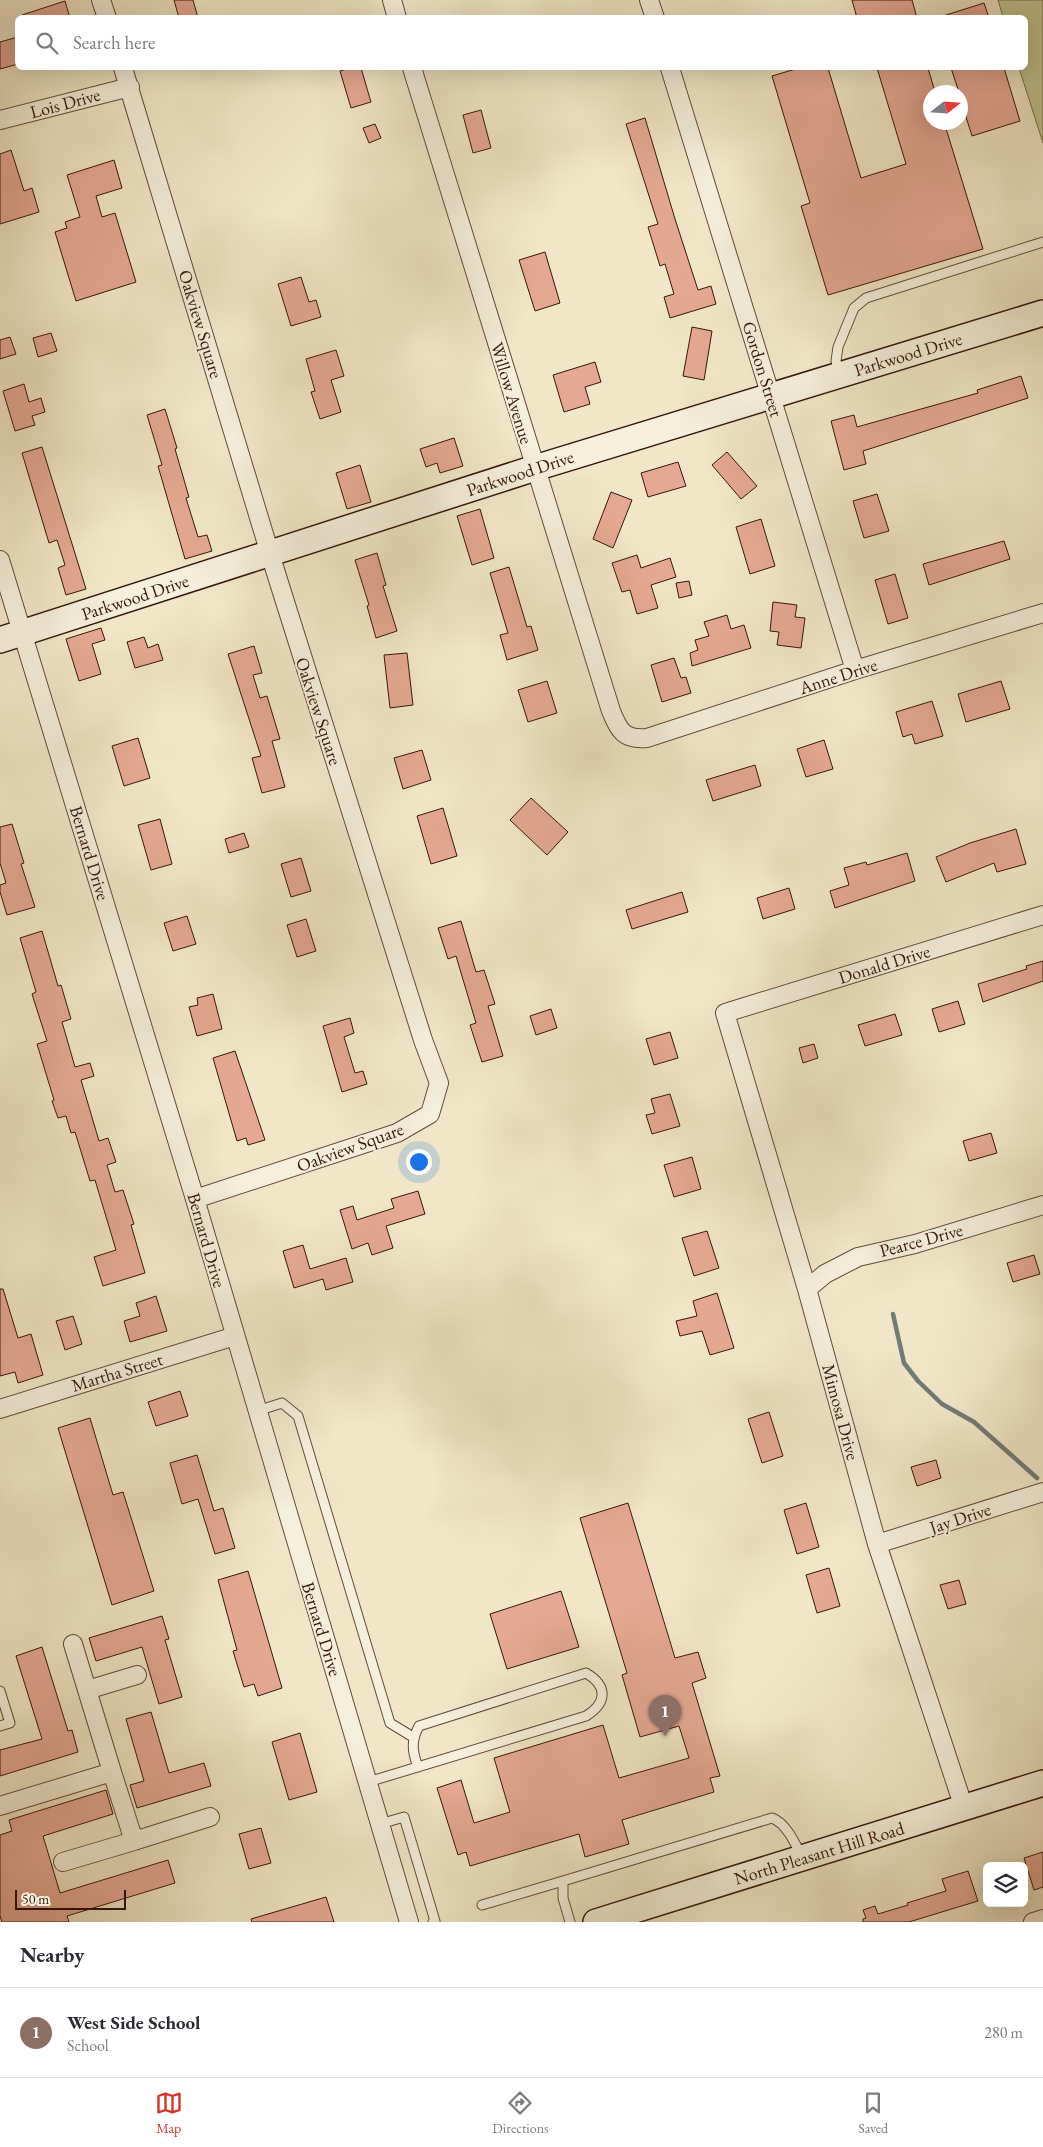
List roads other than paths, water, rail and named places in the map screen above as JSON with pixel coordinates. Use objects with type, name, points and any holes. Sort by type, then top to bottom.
[{"type":"street","points":[[101,0],[106,15]]},
{"type":"street","points":[[649,0],[654,15]]},
{"type":"street","name":"Oakview Square","points":[[124,70],[270,554],[423,1040],[439,1083],[430,1114],[397,1133],[195,1199]]},
{"type":"street","name":"Willow Avenue","points":[[413,70],[611,711],[617,725],[627,737],[633,739]]},
{"type":"street","name":"Gordon Street","points":[[671,70],[855,670]]},
{"type":"street","name":"Lois Drive","points":[[0,120],[130,87]]},
{"type":"street","name":"Parkwood Drive","points":[[11,636],[535,468],[1043,312]]},
{"type":"street","name":"Bernard Drive","points":[[0,560],[11,636],[195,1199],[409,1922]]},
{"type":"street","name":"Anne Drive","points":[[633,739],[647,738],[855,670],[1043,613]]},
{"type":"street","name":"Donald Drive","points":[[726,1013],[1043,915]]},
{"type":"street","name":"Mimosa Drive","points":[[726,1013],[807,1289],[878,1544],[964,1808]]},
{"type":"street","name":"Pearce Drive","points":[[807,1289],[825,1274],[858,1256],[915,1244],[1043,1205]]},
{"type":"street","name":"Martha Street","points":[[0,1409],[235,1336]]},
{"type":"street","name":"Jay Drive","points":[[878,1544],[1043,1492]]},
{"type":"street","points":[[73,1644],[134,1841]]},
{"type":"street","points":[[87,1690],[137,1675]]},
{"type":"street","points":[[0,1806],[112,1772]]},
{"type":"street","name":"North Pleasant Hill Road","points":[[596,1922],[1043,1783]]},
{"type":"street","points":[[63,1862],[210,1817]]},
{"type":"street","points":[[1033,1922],[1043,1919]]},
{"type":"lane","points":[[840,375],[836,361],[838,348],[854,308],[866,298],[1043,242]]},
{"type":"lane","points":[[257,1411],[282,1403],[298,1416],[390,1723],[413,1737]]},
{"type":"lane","points":[[368,1782],[418,1767],[586,1716],[598,1709],[602,1701],[600,1688],[594,1678],[586,1673],[419,1726],[413,1737],[412,1751],[418,1767]]},
{"type":"lane","points":[[0,1692],[10,1723],[0,1726]]},
{"type":"lane","points":[[380,1824],[404,1817],[435,1921],[433,1922]]},
{"type":"lane","points":[[482,1905],[619,1866],[772,1818],[778,1820],[791,1837],[803,1858]]},
{"type":"lane","points":[[563,1881],[563,1898],[570,1922]]},
{"type":"waterway","points":[[893,1314],[904,1363],[918,1381],[942,1404],[974,1422],[1037,1478]]},
{"type":"place","name":"West Side School","points":[[665,1736]]}]
